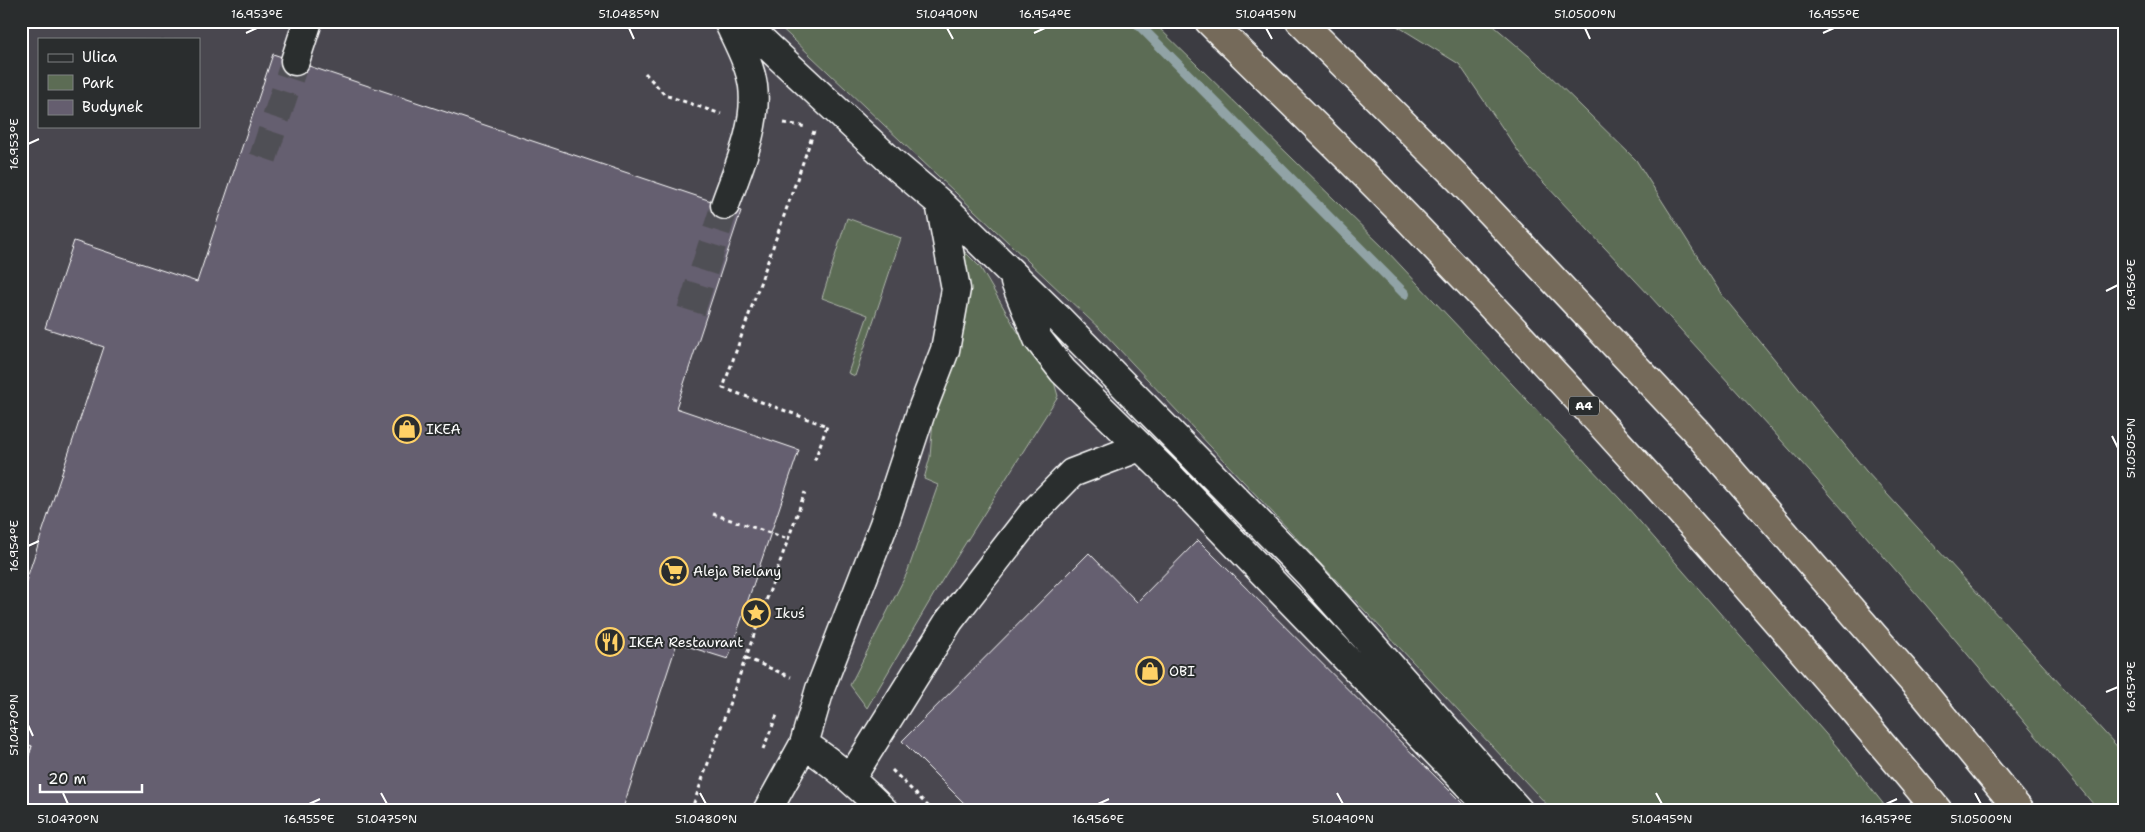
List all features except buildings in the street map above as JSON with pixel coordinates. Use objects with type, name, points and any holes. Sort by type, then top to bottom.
[{"type":"highway","name":"A4","points":[[1209,21],[1414,224],[1645,471],[1874,733],[1938,811]]},
{"type":"highway","points":[[1300,21],[1458,178],[1694,429],[1925,695],[2020,811]]},
{"type":"lane","points":[[294,61],[308,21]]},
{"type":"lane","points":[[725,205],[754,108],[753,85],[743,55],[728,21]]},
{"type":"lane","points":[[741,21],[893,163],[940,203],[1066,326],[1309,574],[1518,811]]},
{"type":"lane","points":[[767,811],[804,744],[820,689],[884,524],[921,412],[945,350],[956,290],[940,203]]},
{"type":"lane","points":[[1011,273],[1038,338],[1063,371],[1140,447],[1482,800],[1518,811]]},
{"type":"lane","points":[[851,778],[949,621],[1032,514],[1072,473],[1140,447]]},
{"type":"lane","points":[[804,744],[827,758],[851,778],[884,811]]},
{"type":"path","points":[[645,73],[666,95],[751,123],[779,122],[815,128],[723,388],[827,426],[814,462]]},
{"type":"path","points":[[691,811],[804,492]]},
{"type":"path","points":[[713,514],[788,539]]},
{"type":"path","points":[[746,658],[794,678]]},
{"type":"path","points":[[760,756],[779,712]]},
{"type":"path","points":[[888,766],[933,811]]},
{"type":"shaded area","name":"Aleja Bielany","points":[[21,21],[774,21],[1102,331],[1553,811],[21,811]]},
{"type":"green space","points":[[774,21],[1152,21],[1387,251],[1620,499],[1846,757],[1889,811],[1553,811],[1102,331]]},
{"type":"green space","points":[[1389,21],[1488,21],[1535,61],[1636,160],[1722,295],[1866,471],[2124,754],[2124,811],[2099,811],[1926,605],[1810,472],[1650,296],[1529,167],[1459,64]]},
{"type":"green space","points":[[847,218],[901,238],[855,376],[848,373],[868,315],[822,298]]},
{"type":"green space","points":[[961,248],[980,267],[1016,329],[1033,354],[1052,375],[1058,396],[941,582],[867,708],[850,685],[907,573],[938,485],[924,479],[930,457],[933,420]]},
{"type":"waterway","points":[[1135,21],[1405,294]]},
{"type":"tunnel","points":[[263,158],[295,61]]},
{"type":"tunnel","points":[[691,311],[725,205]]},
{"type":"place","name":"IKEA","points":[[407,429]]},
{"type":"place","name":"Aleja Bielany","points":[[674,571]]},
{"type":"place","name":"Ikuś","points":[[756,613]]},
{"type":"place","name":"IKEA Restaurant","points":[[610,642]]},
{"type":"place","name":"OBI","points":[[1150,671]]}]
